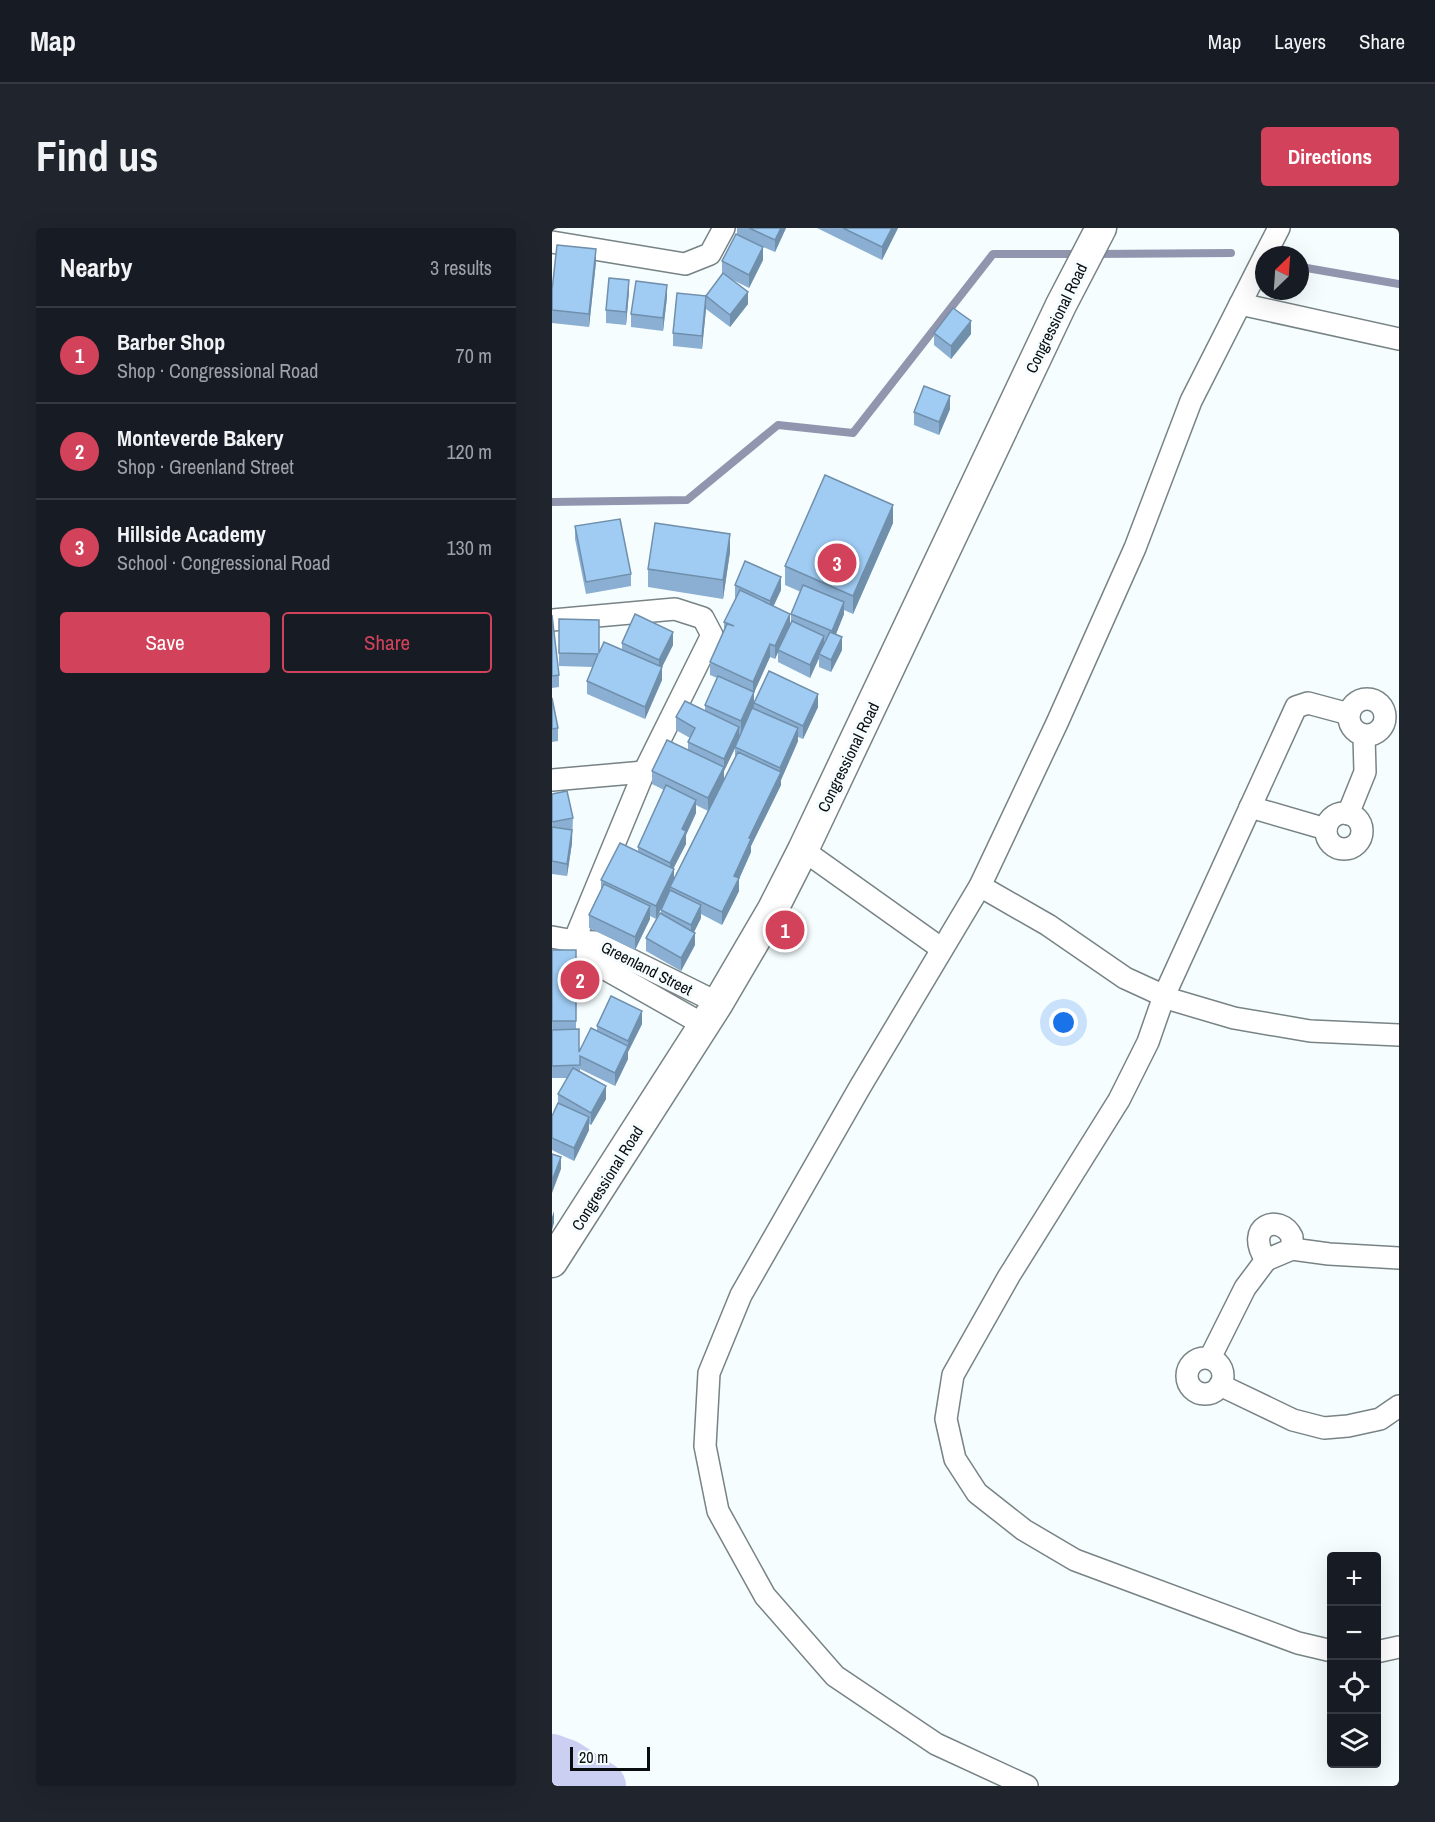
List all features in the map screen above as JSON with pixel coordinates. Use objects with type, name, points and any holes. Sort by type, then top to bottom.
[{"type":"main road","name":"Congressional Road","points":[[552,1262],[711,1014],[773,909],[1061,305],[1101,228]]},
{"type":"street","points":[[552,242],[685,264],[710,254],[724,228]]},
{"type":"street","points":[[1269,246],[1279,228]]},
{"type":"street","points":[[1027,1786],[936,1744],[835,1676],[765,1596],[718,1511],[705,1446],[709,1373],[741,1295],[860,1087],[980,886],[1136,548],[1191,402],[1255,274]]},
{"type":"street","points":[[1240,304],[1399,339]]},
{"type":"street","points":[[552,620],[675,609],[703,618],[712,635],[644,772],[574,941],[552,937]]},
{"type":"street","points":[[1365,699],[1382,706],[1385,718],[1384,724],[1375,733],[1364,735],[1351,725],[1349,714],[1354,704],[1365,699]]},
{"type":"street","points":[[1327,1650],[1298,1643],[1075,1560],[1024,1530],[977,1493],[955,1459],[946,1419],[953,1375],[1009,1276],[1119,1100],[1148,1042],[1164,996],[1296,707],[1308,703],[1349,714]]},
{"type":"street","points":[[1348,814],[1365,772],[1364,735]]},
{"type":"street","points":[[552,780],[644,772]]},
{"type":"street","points":[[1250,807],[1326,829]]},
{"type":"street","points":[[1348,814],[1359,820],[1362,826],[1361,838],[1353,848],[1341,849],[1328,840],[1326,829],[1336,815],[1348,814]]},
{"type":"street","points":[[803,850],[942,949]]},
{"type":"street","points":[[980,886],[1048,925],[1125,978],[1164,996],[1234,1018],[1310,1031],[1399,1035]]},
{"type":"street","name":"Greenland Street","points":[[574,941],[586,958],[711,1014]]},
{"type":"street","points":[[1266,1260],[1259,1251],[1257,1239],[1267,1226],[1279,1225],[1289,1231],[1293,1243],[1292,1249]]},
{"type":"street","points":[[1210,1358],[1245,1288],[1266,1260],[1292,1249],[1329,1254],[1399,1258]]},
{"type":"street","points":[[1202,1358],[1210,1358],[1219,1365],[1222,1371],[1220,1385],[1213,1392],[1202,1394],[1192,1389],[1186,1379],[1188,1368],[1202,1358]]},
{"type":"street","points":[[1220,1385],[1293,1420],[1324,1428],[1348,1426],[1380,1419],[1399,1406]]},
{"type":"street","points":[[1381,1651],[1399,1647]]},
{"type":"building","points":[[749,228],[781,228],[775,240]]},
{"type":"building","points":[[843,228],[892,228],[882,247]]},
{"type":"building","points":[[736,234],[763,247],[749,275],[722,261]]},
{"type":"building","points":[[557,245],[596,249],[589,314],[552,310]]},
{"type":"building","points":[[723,273],[748,292],[730,315],[706,296]]},
{"type":"building","points":[[609,278],[629,280],[626,312],[606,310]]},
{"type":"building","points":[[636,281],[667,285],[663,318],[631,314]]},
{"type":"building","points":[[677,293],[706,296],[702,336],[673,333]]},
{"type":"building","points":[[953,308],[971,321],[951,346],[934,333]]},
{"type":"building","points":[[924,386],[950,396],[939,422],[914,412]]},
{"type":"building","points":[[825,475],[893,505],[853,596],[785,566]]},
{"type":"building","points":[[620,519],[631,574],[586,582],[575,526]]},
{"type":"building","points":[[655,523],[730,534],[723,580],[648,569]]},
{"type":"building","points":[[745,561],[781,577],[770,601],[735,585]]},
{"type":"building","points":[[803,585],[844,602],[832,631],[791,614]]},
{"type":"building","points":[[740,590],[790,614],[775,646],[770,644],[753,682],[710,662],[727,624],[734,626],[724,622]]},
{"type":"building","points":[[635,614],[673,632],[659,660],[622,643]]},
{"type":"building","points":[[552,615],[559,675],[552,676]]},
{"type":"building","points":[[559,619],[599,620],[599,653],[604,642],[662,667],[645,707],[587,681],[598,654],[559,653]]},
{"type":"building","points":[[792,621],[824,636],[810,665],[778,650]]},
{"type":"building","points":[[830,632],[842,637],[831,660],[819,654]]},
{"type":"building","points":[[769,671],[818,694],[803,726],[754,703]]},
{"type":"building","points":[[718,676],[754,692],[741,721],[705,705]]},
{"type":"building","points":[[552,698],[558,728],[552,729]]},
{"type":"building","points":[[685,701],[739,727],[724,759],[688,742],[695,728],[676,717]]},
{"type":"building","points":[[752,708],[798,728],[780,768],[735,747]]},
{"type":"building","points":[[667,740],[724,767],[708,798],[652,771]]},
{"type":"building","points":[[738,752],[781,772],[749,838],[751,839],[734,876],[739,878],[722,912],[670,887]]},
{"type":"building","points":[[666,785],[696,800],[682,829],[686,831],[670,863],[638,847]]},
{"type":"building","points":[[567,791],[573,818],[552,822],[552,794]]},
{"type":"building","points":[[552,827],[572,830],[567,864],[552,861]]},
{"type":"building","points":[[620,843],[674,869],[656,906],[601,880]]},
{"type":"building","points":[[604,884],[650,906],[635,937],[589,915]]},
{"type":"building","points":[[670,890],[701,905],[691,925],[661,910]]},
{"type":"building","points":[[660,913],[695,933],[681,958],[646,938]]},
{"type":"building","points":[[552,950],[576,950],[576,1021],[552,1021]]},
{"type":"building","points":[[611,996],[642,1011],[628,1041],[597,1026]]},
{"type":"building","points":[[591,1028],[628,1046],[615,1073],[580,1056],[580,1065],[552,1066],[552,1030],[579,1029],[579,1052]]},
{"type":"building","points":[[573,1068],[606,1086],[591,1113],[558,1094]]},
{"type":"building","points":[[558,1103],[589,1117],[574,1148],[552,1138],[552,1116]]},
{"type":"building","points":[[552,1154],[561,1157],[552,1181]]},
{"type":"waterway","points":[[1095,254],[1231,253]]},
{"type":"waterway","points":[[552,502],[687,500],[778,425],[853,433],[993,254],[1082,254]]},
{"type":"waterway","points":[[1309,268],[1399,284]]},
{"type":"waterway","points":[[552,1758],[566,1763],[602,1786]]},
{"type":"place","name":"Hillside Academy","points":[[837,563]]},
{"type":"place","name":"Barber Shop","points":[[785,930]]},
{"type":"place","name":"Monteverde Bakery","points":[[580,980]]}]
